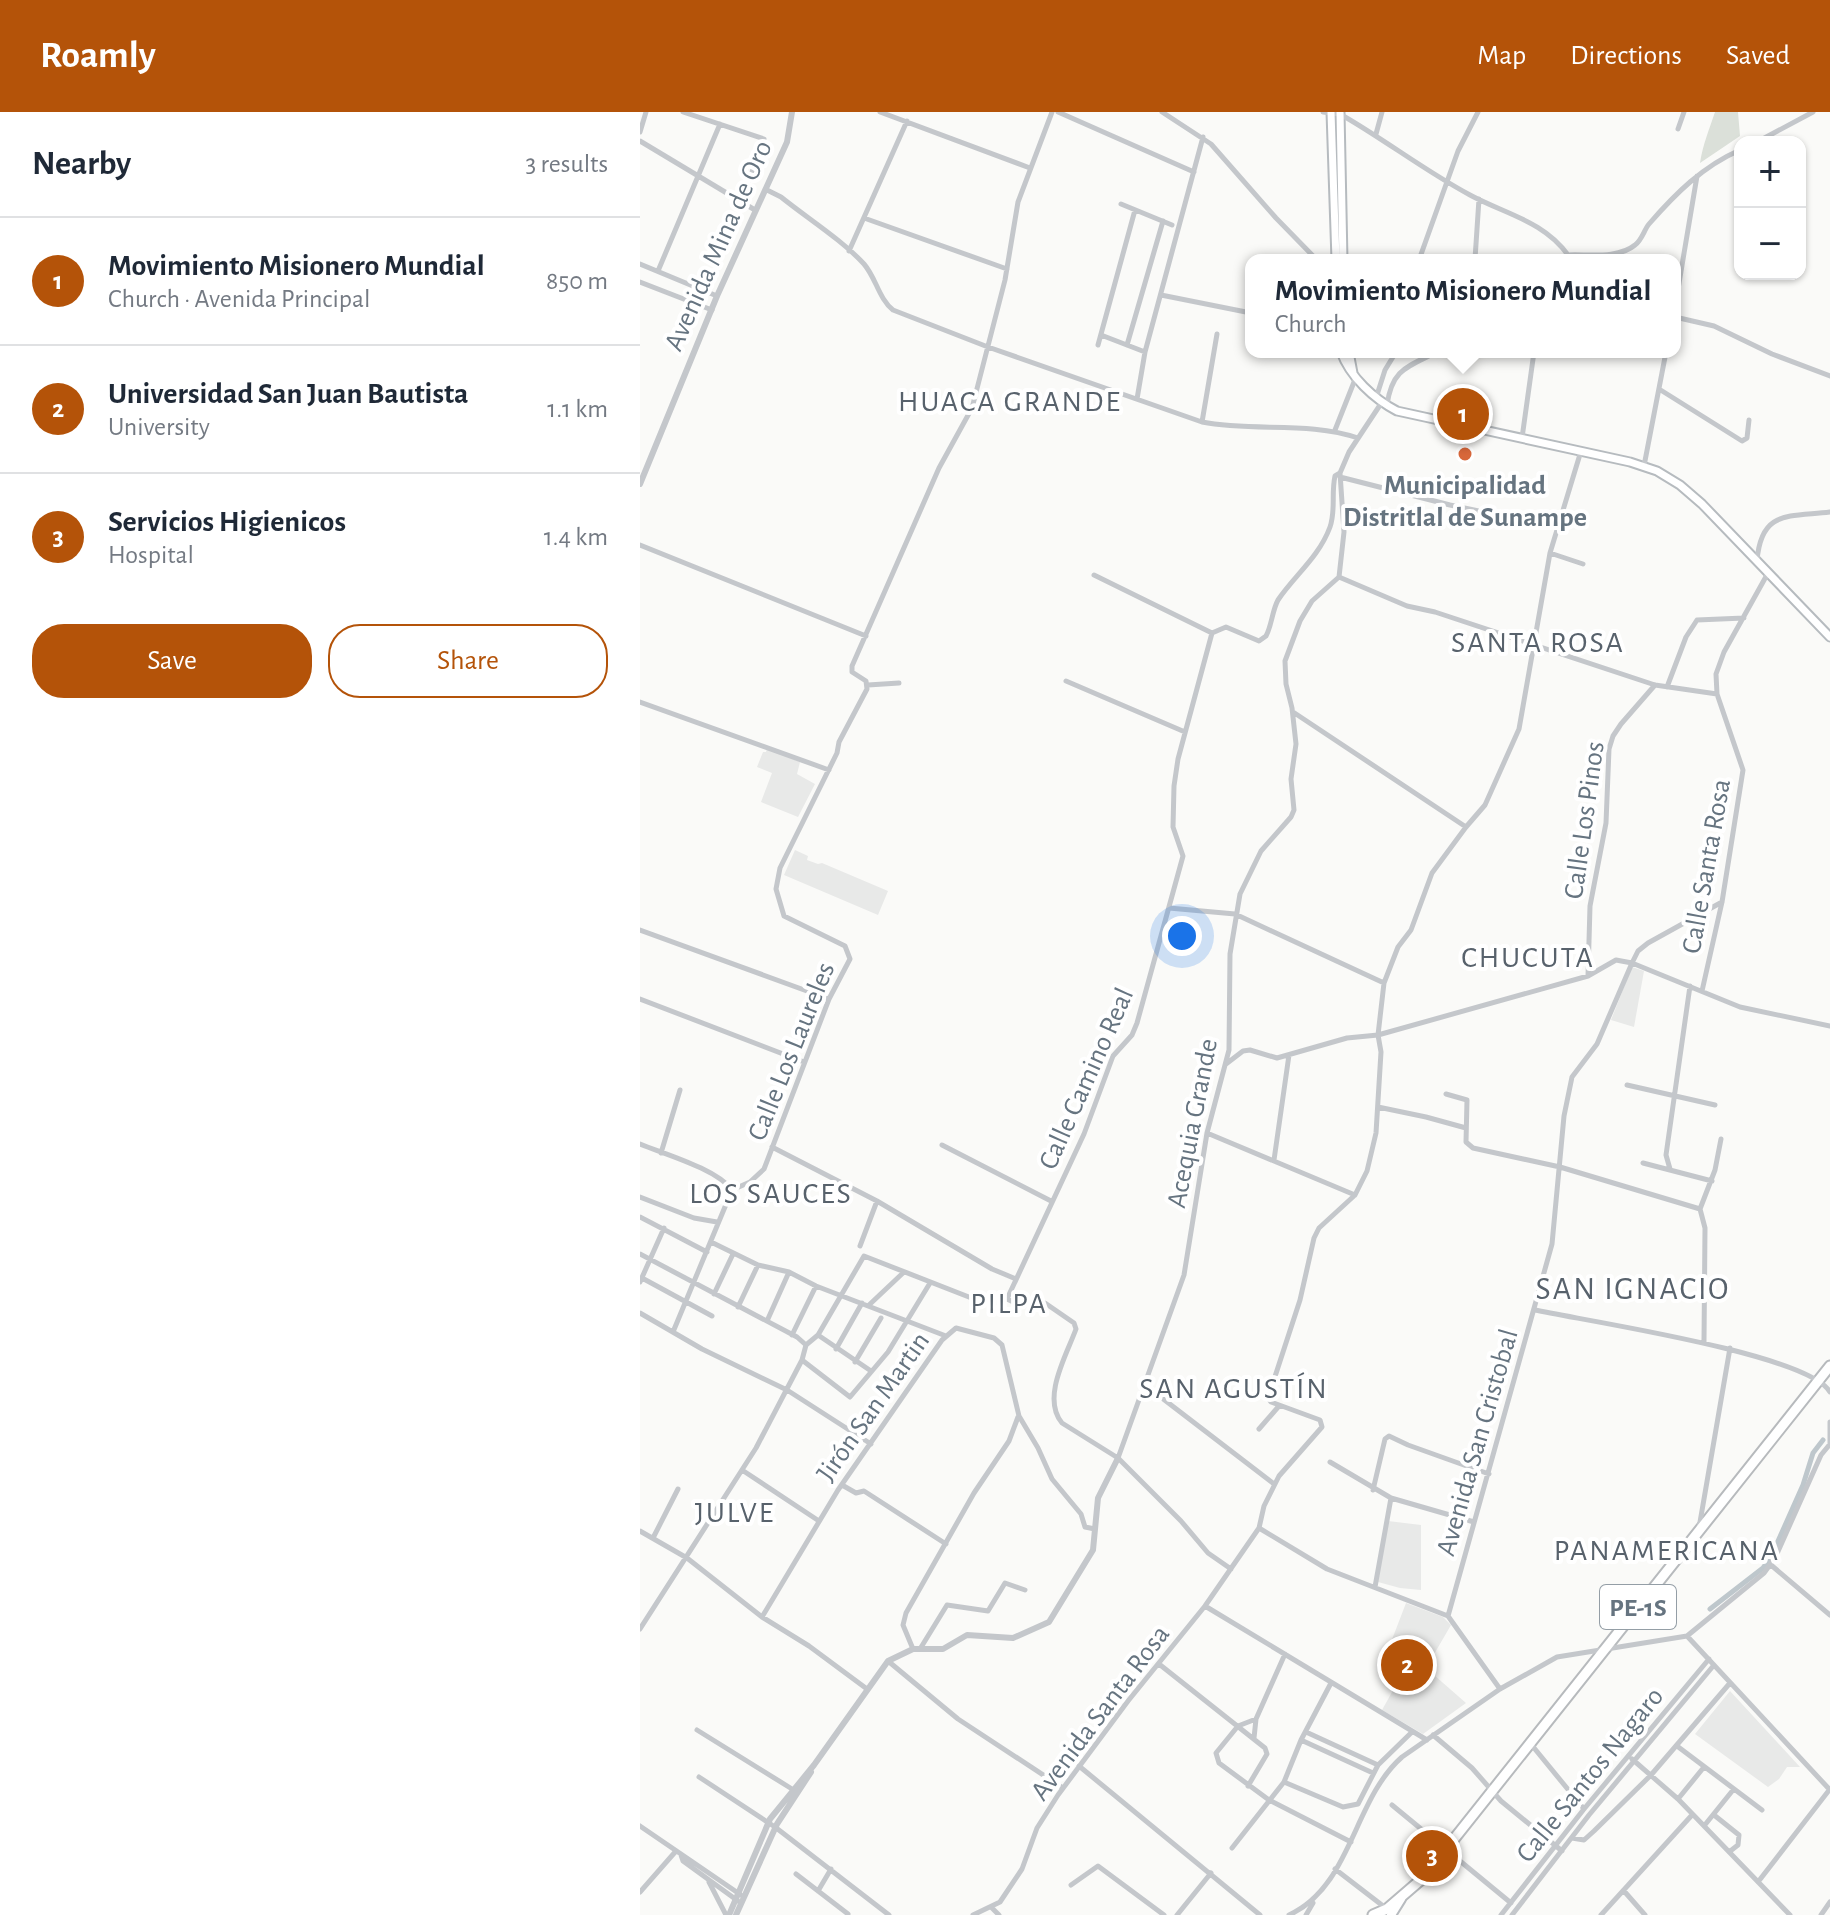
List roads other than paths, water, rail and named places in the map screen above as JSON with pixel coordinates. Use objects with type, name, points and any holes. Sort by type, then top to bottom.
[{"type":"highway","name":"PE-1S","points":[[1373,1915],[1391,1913],[1423,1878],[1830,1366]]},
{"type":"main road","points":[[1333,113],[1336,254]]},
{"type":"main road","points":[[1333,113],[1343,254]]},
{"type":"main road","points":[[1344,358],[1349,370],[1382,402],[1397,411],[1644,466],[1670,478],[1690,492],[1830,637]]},
{"type":"main road","points":[[1351,358],[1355,375]]},
{"type":"street","points":[[640,132],[646,112]]},
{"type":"street","points":[[683,112],[765,141],[741,202]]},
{"type":"street","name":"Avenida Mina de Oro","points":[[640,484],[643,465],[787,142],[792,112]]},
{"type":"street","points":[[880,112],[1030,168]]},
{"type":"street","points":[[899,683],[867,684],[851,670],[939,468],[972,408],[1007,269],[1018,202],[1052,112]]},
{"type":"street","points":[[1058,112],[1194,172]]},
{"type":"street","points":[[1162,112],[1203,137],[1311,254]]},
{"type":"street","points":[[1376,135],[1382,112]]},
{"type":"street","points":[[1421,254],[1458,151],[1478,112]]},
{"type":"street","points":[[1678,129],[1684,112]]},
{"type":"street","points":[[1768,136],[1813,112]]},
{"type":"street","points":[[1333,113],[1376,135],[1479,199],[1531,221],[1562,245],[1566,254]]},
{"type":"street","points":[[849,251],[907,121]]},
{"type":"street","points":[[658,271],[720,124]]},
{"type":"street","points":[[1137,399],[1145,352],[1203,137]]},
{"type":"street","points":[[640,141],[755,210]]},
{"type":"street","points":[[1610,254],[1634,246],[1647,227],[1697,175],[1734,153]]},
{"type":"street","points":[[1681,271],[1697,175]]},
{"type":"street","points":[[767,190],[781,197],[849,251],[873,276],[889,308],[988,347],[1202,422],[1335,430],[1358,438]]},
{"type":"street","points":[[1475,254],[1479,199]]},
{"type":"street","points":[[1121,204],[1172,225]]},
{"type":"street","points":[[1098,345],[1135,210]]},
{"type":"street","points":[[864,218],[1007,269]]},
{"type":"street","points":[[1127,345],[1163,221]]},
{"type":"street","points":[[640,264],[717,296]]},
{"type":"street","points":[[640,282],[712,310]]},
{"type":"street","points":[[1161,295],[1245,312]]},
{"type":"street","points":[[1681,318],[1714,326],[1772,354],[1830,376]]},
{"type":"street","points":[[1202,422],[1217,334]]},
{"type":"street","points":[[1101,335],[1145,352]]},
{"type":"street","points":[[1382,402],[1393,358]]},
{"type":"street","points":[[1425,358],[1406,368],[1394,379],[1349,452],[1340,475],[1344,532],[1339,577],[1407,606],[1435,612],[1655,685],[1717,694]]},
{"type":"street","points":[[1522,438],[1533,358]]},
{"type":"street","points":[[1644,466],[1665,358]]},
{"type":"street","points":[[1335,430],[1355,375]]},
{"type":"street","points":[[1659,389],[1742,441],[1747,438],[1749,420]]},
{"type":"street","points":[[1259,1429],[1279,1406],[1269,1400],[1273,1378],[1300,1300],[1314,1238],[1319,1228],[1355,1195],[1367,1171],[1376,1133],[1381,1052],[1378,1035],[1384,983],[1398,947],[1411,930],[1432,873],[1485,805],[1519,729],[1550,553],[1581,451]]},
{"type":"street","points":[[1094,575],[1212,633],[1226,627],[1259,641],[1266,636],[1280,597],[1317,553],[1329,528],[1334,512],[1335,476],[1556,527]]},
{"type":"street","points":[[1757,561],[1762,532],[1771,523],[1830,512]]},
{"type":"street","points":[[640,545],[866,636]]},
{"type":"street","points":[[1550,553],[1583,564]]},
{"type":"street","name":"Calle Santa Rosa","points":[[1702,991],[1722,902],[1743,770],[1717,694],[1716,674],[1724,652],[1768,573]]},
{"type":"street","name":"Acequia Grande","points":[[1118,1458],[1184,1275],[1207,1133],[1229,1050],[1230,954],[1235,914],[1244,882],[1261,851],[1294,810],[1291,779],[1296,744],[1285,661],[1312,601],[1339,577]]},
{"type":"street","points":[[1667,687],[1686,637],[1697,620],[1745,618]]},
{"type":"street","name":"Calle Camino Real","points":[[1007,1299],[1084,1134],[1113,1056],[1132,1035],[1137,1023],[1183,856],[1173,827],[1174,786],[1212,633]]},
{"type":"street","points":[[1066,681],[1185,732]]},
{"type":"street","name":"Calle Los Laureles","points":[[732,1190],[761,1173],[829,999],[850,959],[848,950],[841,944],[784,916],[776,882],[867,684]]},
{"type":"street","name":"Calle Los Pinos","points":[[1588,976],[1590,906],[1606,823],[1609,749],[1621,724],[1655,685]]},
{"type":"street","points":[[640,702],[829,770]]},
{"type":"street","points":[[1293,711],[1466,827]]},
{"type":"street","points":[[1632,963],[1638,951],[1648,943],[1722,902]]},
{"type":"street","points":[[1169,908],[1235,914],[1384,983]]},
{"type":"street","points":[[640,930],[829,999]]},
{"type":"street","points":[[1226,1064],[1243,1051],[1277,1058],[1347,1038],[1378,1035],[1588,976],[1616,960],[1632,963],[1740,1007],[1830,1026]]},
{"type":"street","name":"Avenida San Cristobal","points":[[1448,1616],[1552,1244],[1564,1116],[1572,1077],[1597,1044],[1632,963]]},
{"type":"street","points":[[1670,1169],[1666,1155],[1690,986]]},
{"type":"street","points":[[640,999],[804,1062]]},
{"type":"street","points":[[1274,1160],[1289,1055]]},
{"type":"street","points":[[1627,1085],[1715,1105]]},
{"type":"street","points":[[661,1153],[680,1090]]},
{"type":"street","points":[[1446,1094],[1467,1100],[1466,1142],[1473,1148],[1560,1167],[1700,1209]]},
{"type":"street","points":[[1377,1107],[1466,1128]]},
{"type":"street","points":[[1207,1133],[1355,1195]]},
{"type":"street","points":[[1704,1342],[1705,1228],[1700,1209],[1712,1181],[1721,1139]]},
{"type":"street","points":[[640,1144],[702,1170],[725,1182],[732,1190],[673,1332]]},
{"type":"street","points":[[942,1145],[1051,1201]]},
{"type":"street","points":[[772,1147],[877,1201],[992,1269],[1016,1279]]},
{"type":"street","points":[[1643,1163],[1712,1181]]},
{"type":"street","points":[[640,1197],[694,1218],[717,1222]]},
{"type":"street","points":[[860,1246],[877,1201]]},
{"type":"street","points":[[640,1217],[707,1252]]},
{"type":"street","points":[[664,1228],[641,1280],[712,1316]]},
{"type":"street","points":[[711,1242],[758,1265],[789,1272],[816,1286],[946,1336]]},
{"type":"street","points":[[640,1254],[806,1345]]},
{"type":"street","points":[[714,1294],[733,1254]]},
{"type":"street","points":[[640,1629],[742,1470],[787,1390],[806,1345],[818,1335],[864,1256],[992,1304],[1007,1299],[1022,1306],[1045,1303],[1074,1323],[1076,1329],[1054,1395],[1057,1417],[1118,1458],[1181,1521],[1208,1553],[1231,1569]]},
{"type":"street","points":[[738,1307],[758,1265]]},
{"type":"street","points":[[767,1321],[789,1272]]},
{"type":"street","points":[[836,1349],[866,1304],[904,1272]]},
{"type":"street","points":[[802,1360],[849,1398],[871,1371],[874,1372],[930,1283]]},
{"type":"street","points":[[792,1335],[816,1286]]},
{"type":"street","points":[[1535,1310],[1730,1348],[1818,1380],[1830,1392]]},
{"type":"street","points":[[640,1313],[787,1390],[871,1444]]},
{"type":"street","points":[[855,1362],[881,1318]]},
{"type":"street","name":"Jirón San Martin","points":[[762,1617],[842,1485],[946,1336],[956,1328],[994,1338],[1002,1345],[1019,1416]]},
{"type":"street","points":[[818,1335],[871,1371]]},
{"type":"street","points":[[1699,1531],[1730,1348]]},
{"type":"street","points":[[1145,1385],[1275,1484]]},
{"type":"street","name":"Avenida Santa Rosa","points":[[992,1908],[1000,1902],[1022,1869],[1037,1828],[1063,1788],[1205,1606],[1259,1528],[1264,1506],[1275,1484],[1322,1427],[1320,1420],[1279,1406]]},
{"type":"street","points":[[1019,1416],[1052,1479],[1081,1514],[1085,1527],[1095,1529]]},
{"type":"street","points":[[916,1649],[904,1629],[903,1620],[974,1493],[1009,1441],[1019,1416]]},
{"type":"street","points":[[1306,1915],[1351,1842],[1387,1769],[1500,1689],[1557,1657],[1687,1636],[1771,1565],[1818,1461],[1830,1444],[1830,1422]]},
{"type":"street","points":[[1373,1490],[1385,1439],[1389,1436],[1489,1474]]},
{"type":"street","points":[[736,1915],[767,1824],[814,1765],[888,1661],[916,1649],[943,1649],[967,1635],[1013,1638],[1045,1625],[1093,1550],[1098,1498],[1118,1458]]},
{"type":"street","points":[[1330,1462],[1391,1498],[1474,1522]]},
{"type":"street","points":[[742,1470],[819,1521]]},
{"type":"street","points":[[842,1485],[856,1493],[864,1491],[946,1544]]},
{"type":"street","points":[[653,1538],[678,1489]]},
{"type":"street","points":[[1375,1587],[1391,1498]]},
{"type":"street","points":[[1259,1528],[1327,1569],[1448,1616],[1500,1689]]},
{"type":"street","points":[[640,1531],[687,1558],[762,1617],[809,1646],[867,1689]]},
{"type":"street","points":[[1771,1565],[1830,1615]]},
{"type":"street","points":[[916,1649],[947,1605],[988,1611],[1005,1583],[1025,1590]]},
{"type":"street","points":[[1205,1606],[1427,1740]]},
{"type":"street","points":[[640,1613],[648,1617]]},
{"type":"street","points":[[1687,1636],[1830,1790],[1758,1882]]},
{"type":"street","points":[[1254,1738],[1256,1719],[1285,1654]]},
{"type":"street","name":"Calle Santos Nagaro","points":[[1512,1915],[1709,1659]]},
{"type":"street","points":[[888,1661],[958,1719],[1063,1788]]},
{"type":"street","points":[[1159,1664],[1267,1751],[1248,1786]]},
{"type":"street","name":"Calle Santos Nagaro","points":[[1501,1915],[1584,1809],[1714,1665]]},
{"type":"street","points":[[1232,1848],[1284,1782],[1301,1740],[1331,1683]]},
{"type":"street","points":[[1572,1838],[1584,1840],[1651,1775],[1730,1683]]},
{"type":"street","points":[[1256,1719],[1238,1726],[1216,1753],[1219,1763],[1269,1800],[1351,1842]]},
{"type":"street","points":[[697,1730],[792,1789]]},
{"type":"street","points":[[1306,1732],[1378,1765]]},
{"type":"street","points":[[1284,1782],[1343,1807],[1358,1804],[1378,1765],[1412,1732]]},
{"type":"street","points":[[1433,1735],[1472,1768],[1501,1801],[1562,1851]]},
{"type":"street","points":[[1301,1740],[1373,1773]]},
{"type":"street","points":[[1530,1743],[1584,1809]]},
{"type":"street","points":[[1677,1746],[1762,1810]]},
{"type":"street","points":[[1631,1758],[1678,1799],[1790,1915]]},
{"type":"street","points":[[706,1878],[727,1915],[740,1898],[775,1827],[814,1765]]},
{"type":"street","points":[[1079,1766],[1260,1915]]},
{"type":"street","points":[[1678,1799],[1704,1767]]},
{"type":"street","points":[[699,1777],[775,1827],[889,1915]]},
{"type":"street","points":[[1704,1826],[1733,1790]]},
{"type":"street","points":[[1392,1805],[1517,1908]]},
{"type":"street","points":[[1601,1915],[1692,1815]]},
{"type":"street","points":[[1714,1815],[1739,1835],[1738,1845],[1729,1852]]},
{"type":"street","points":[[640,1826],[687,1856],[740,1898]]},
{"type":"street","points":[[678,1853],[683,1861],[706,1878],[740,1898]]},
{"type":"street","points":[[640,1892],[678,1853]]},
{"type":"street","points":[[1071,1885],[1098,1866],[1164,1915]]},
{"type":"street","points":[[818,1891],[831,1869]]},
{"type":"street","points":[[1335,1869],[1391,1913]]},
{"type":"street","points":[[1177,1915],[1211,1873]]},
{"type":"street","points":[[796,1874],[848,1914]]},
{"type":"street","points":[[1624,1891],[1645,1915]]},
{"type":"street","points":[[1289,1915],[1316,1899]]},
{"type":"street","points":[[1821,1915],[1830,1902]]},
{"type":"street","points":[[973,1915],[992,1908],[999,1915]]},
{"type":"waterway","points":[[1710,1609],[1763,1568],[1771,1557],[1803,1485],[1813,1453],[1823,1440]]},
{"type":"place","name":"Movimiento Misionero Mundial","points":[[1463,414]]},
{"type":"place","name":"Municipalidad Distritlal de Sunampe","points":[[1465,454]]},
{"type":"place","name":"Universidad San Juan Bautista","points":[[1407,1665]]},
{"type":"place","name":"Servicios Higienicos","points":[[1432,1856]]},
{"type":"district","name":"HUACA GRANDE","points":[[1010,401]]},
{"type":"district","name":"SANTA ROSA","points":[[1538,642]]},
{"type":"district","name":"CHUCUTA","points":[[1528,957]]},
{"type":"district","name":"LOS SAUCES","points":[[771,1193]]},
{"type":"district","name":"SAN IGNACIO","points":[[1633,1288]]},
{"type":"district","name":"PILPA","points":[[1009,1303]]},
{"type":"district","name":"SAN AGUSTÍN","points":[[1234,1388]]},
{"type":"district","name":"JULVE","points":[[735,1512]]},
{"type":"district","name":"PANAMERICANA","points":[[1667,1550]]}]
